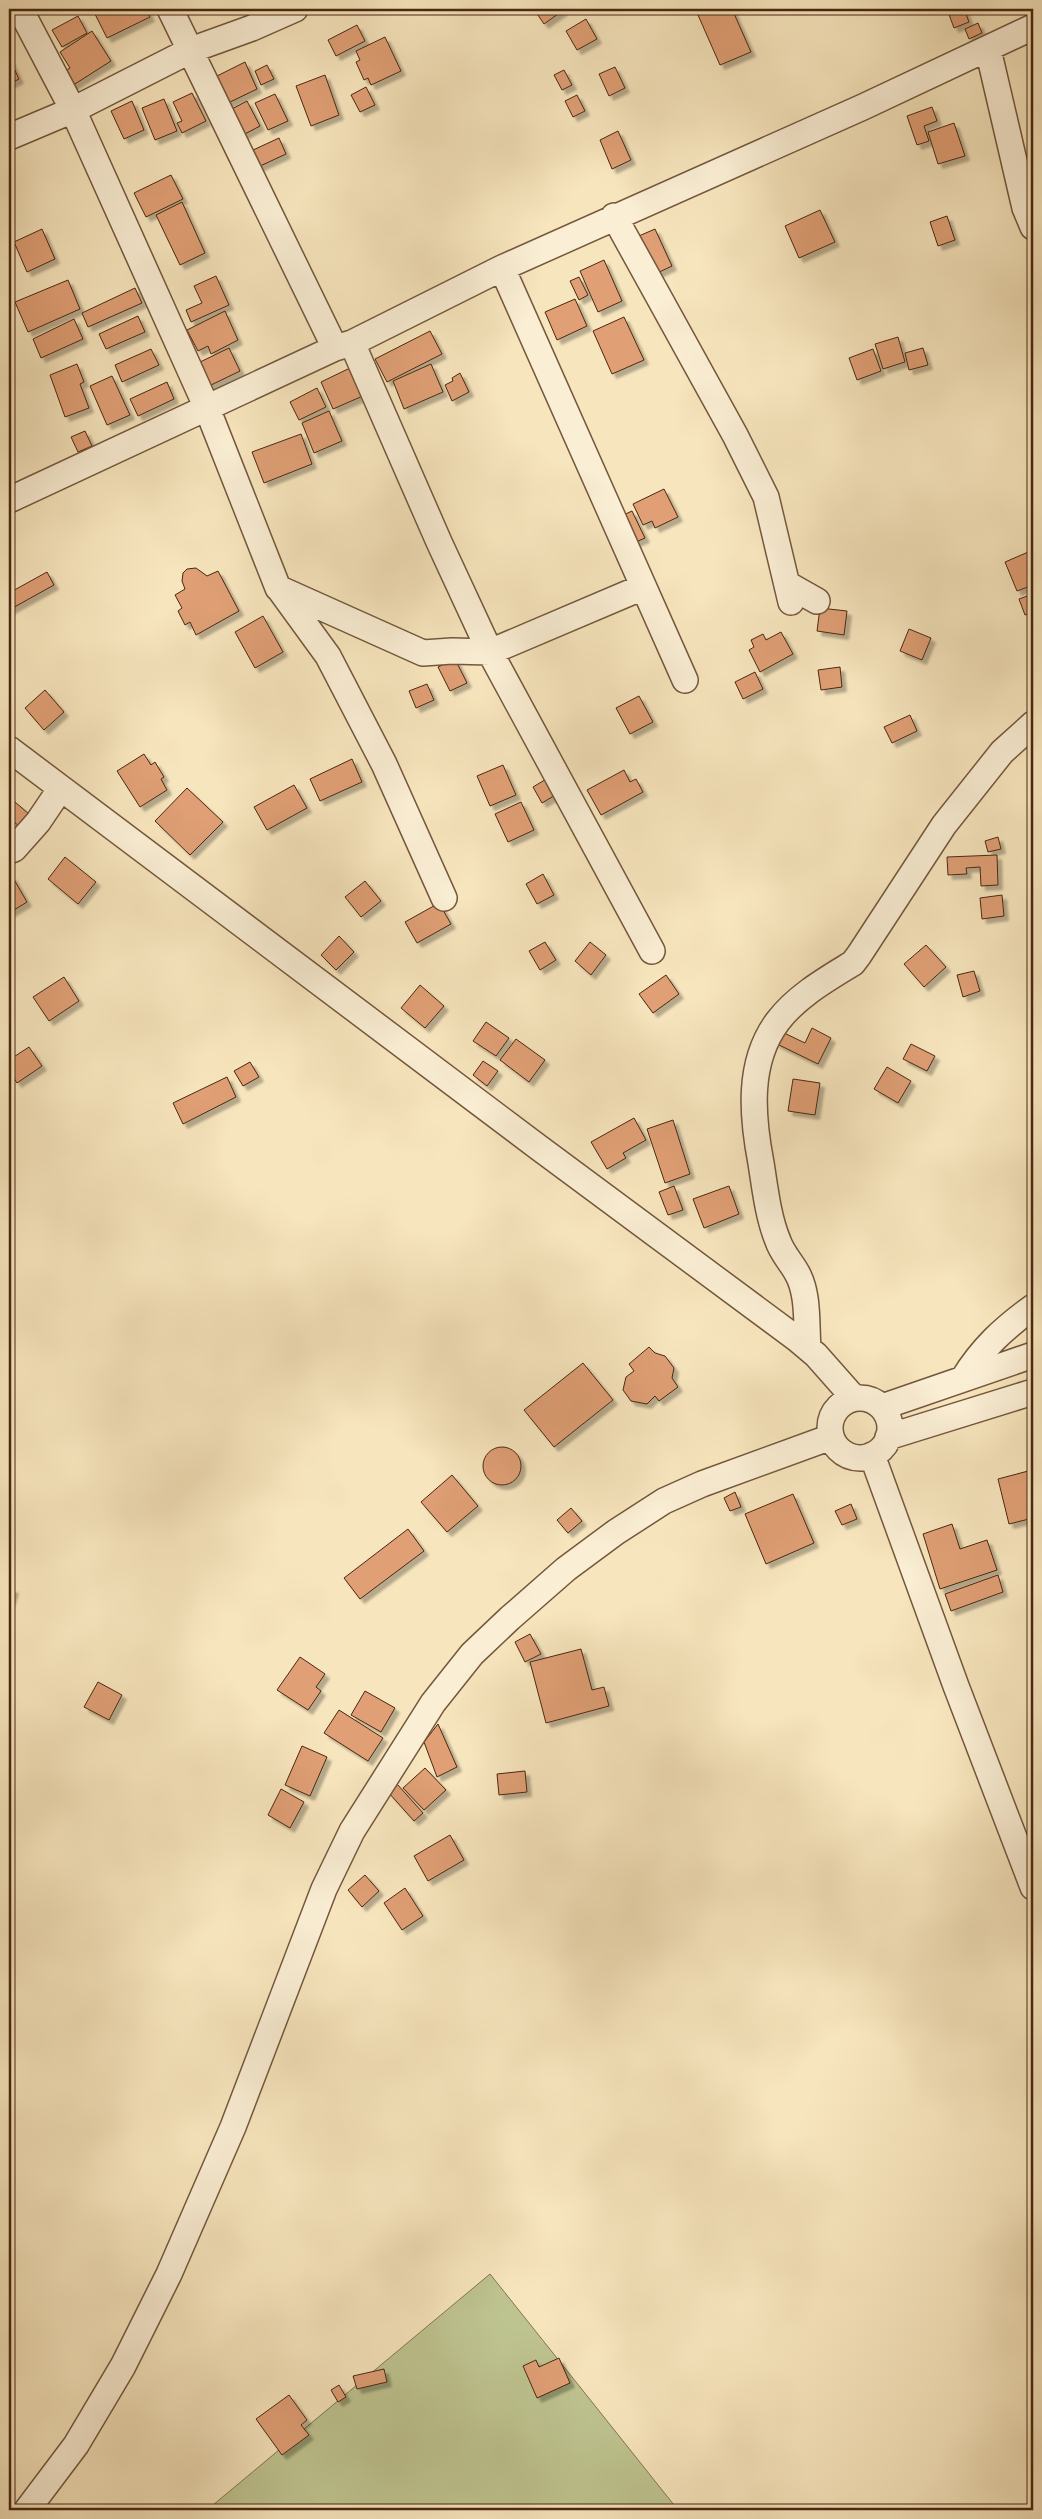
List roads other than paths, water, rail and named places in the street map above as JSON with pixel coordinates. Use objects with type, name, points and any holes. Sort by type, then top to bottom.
[{"type":"street","points":[[20,9],[73,110],[207,408],[278,588],[328,656],[384,764],[444,898]]},
{"type":"street","points":[[170,9],[344,345],[490,652],[652,951]]},
{"type":"street","points":[[9,137],[73,110],[191,50],[252,28],[295,9]]},
{"type":"street","points":[[9,500],[344,345],[614,216],[863,107],[1033,27]]},
{"type":"street","points":[[988,49],[1026,208],[1033,227]]},
{"type":"street","points":[[614,216],[735,435],[766,497],[789,593],[818,601]]},
{"type":"street","points":[[502,268],[685,680]]},
{"type":"street","points":[[278,588],[424,653],[452,651],[490,652],[643,587]]},
{"type":"street","points":[[808,1348],[804,1289],[777,1240],[753,1120],[754,1093],[759,1064],[766,1042],[778,1021],[800,999],[853,963],[944,825],[1002,752],[1033,724]]},
{"type":"street","points":[[9,749],[538,1148],[808,1348],[854,1398]]},
{"type":"street","points":[[9,851],[14,850],[38,822],[61,788]]},
{"type":"street","points":[[963,1379],[977,1356],[997,1334],[1033,1308]]},
{"type":"street","points":[[882,1408],[1033,1356]]},
{"type":"street","points":[[888,1437],[1033,1392]]},
{"type":"street","points":[[854,1398],[864,1398],[882,1408],[889,1421],[888,1437],[882,1448],[872,1455],[860,1458],[848,1455],[837,1448],[831,1437],[832,1417],[837,1408],[854,1398]]},
{"type":"street","points":[[27,2510],[76,2445],[135,2341],[169,2274],[233,2126],[324,1889],[352,1832],[433,1703],[472,1654],[510,1618],[566,1570],[616,1532],[664,1501],[702,1484],[831,1437]]},
{"type":"street","points":[[872,1455],[1024,1836],[1033,1887]]}]
